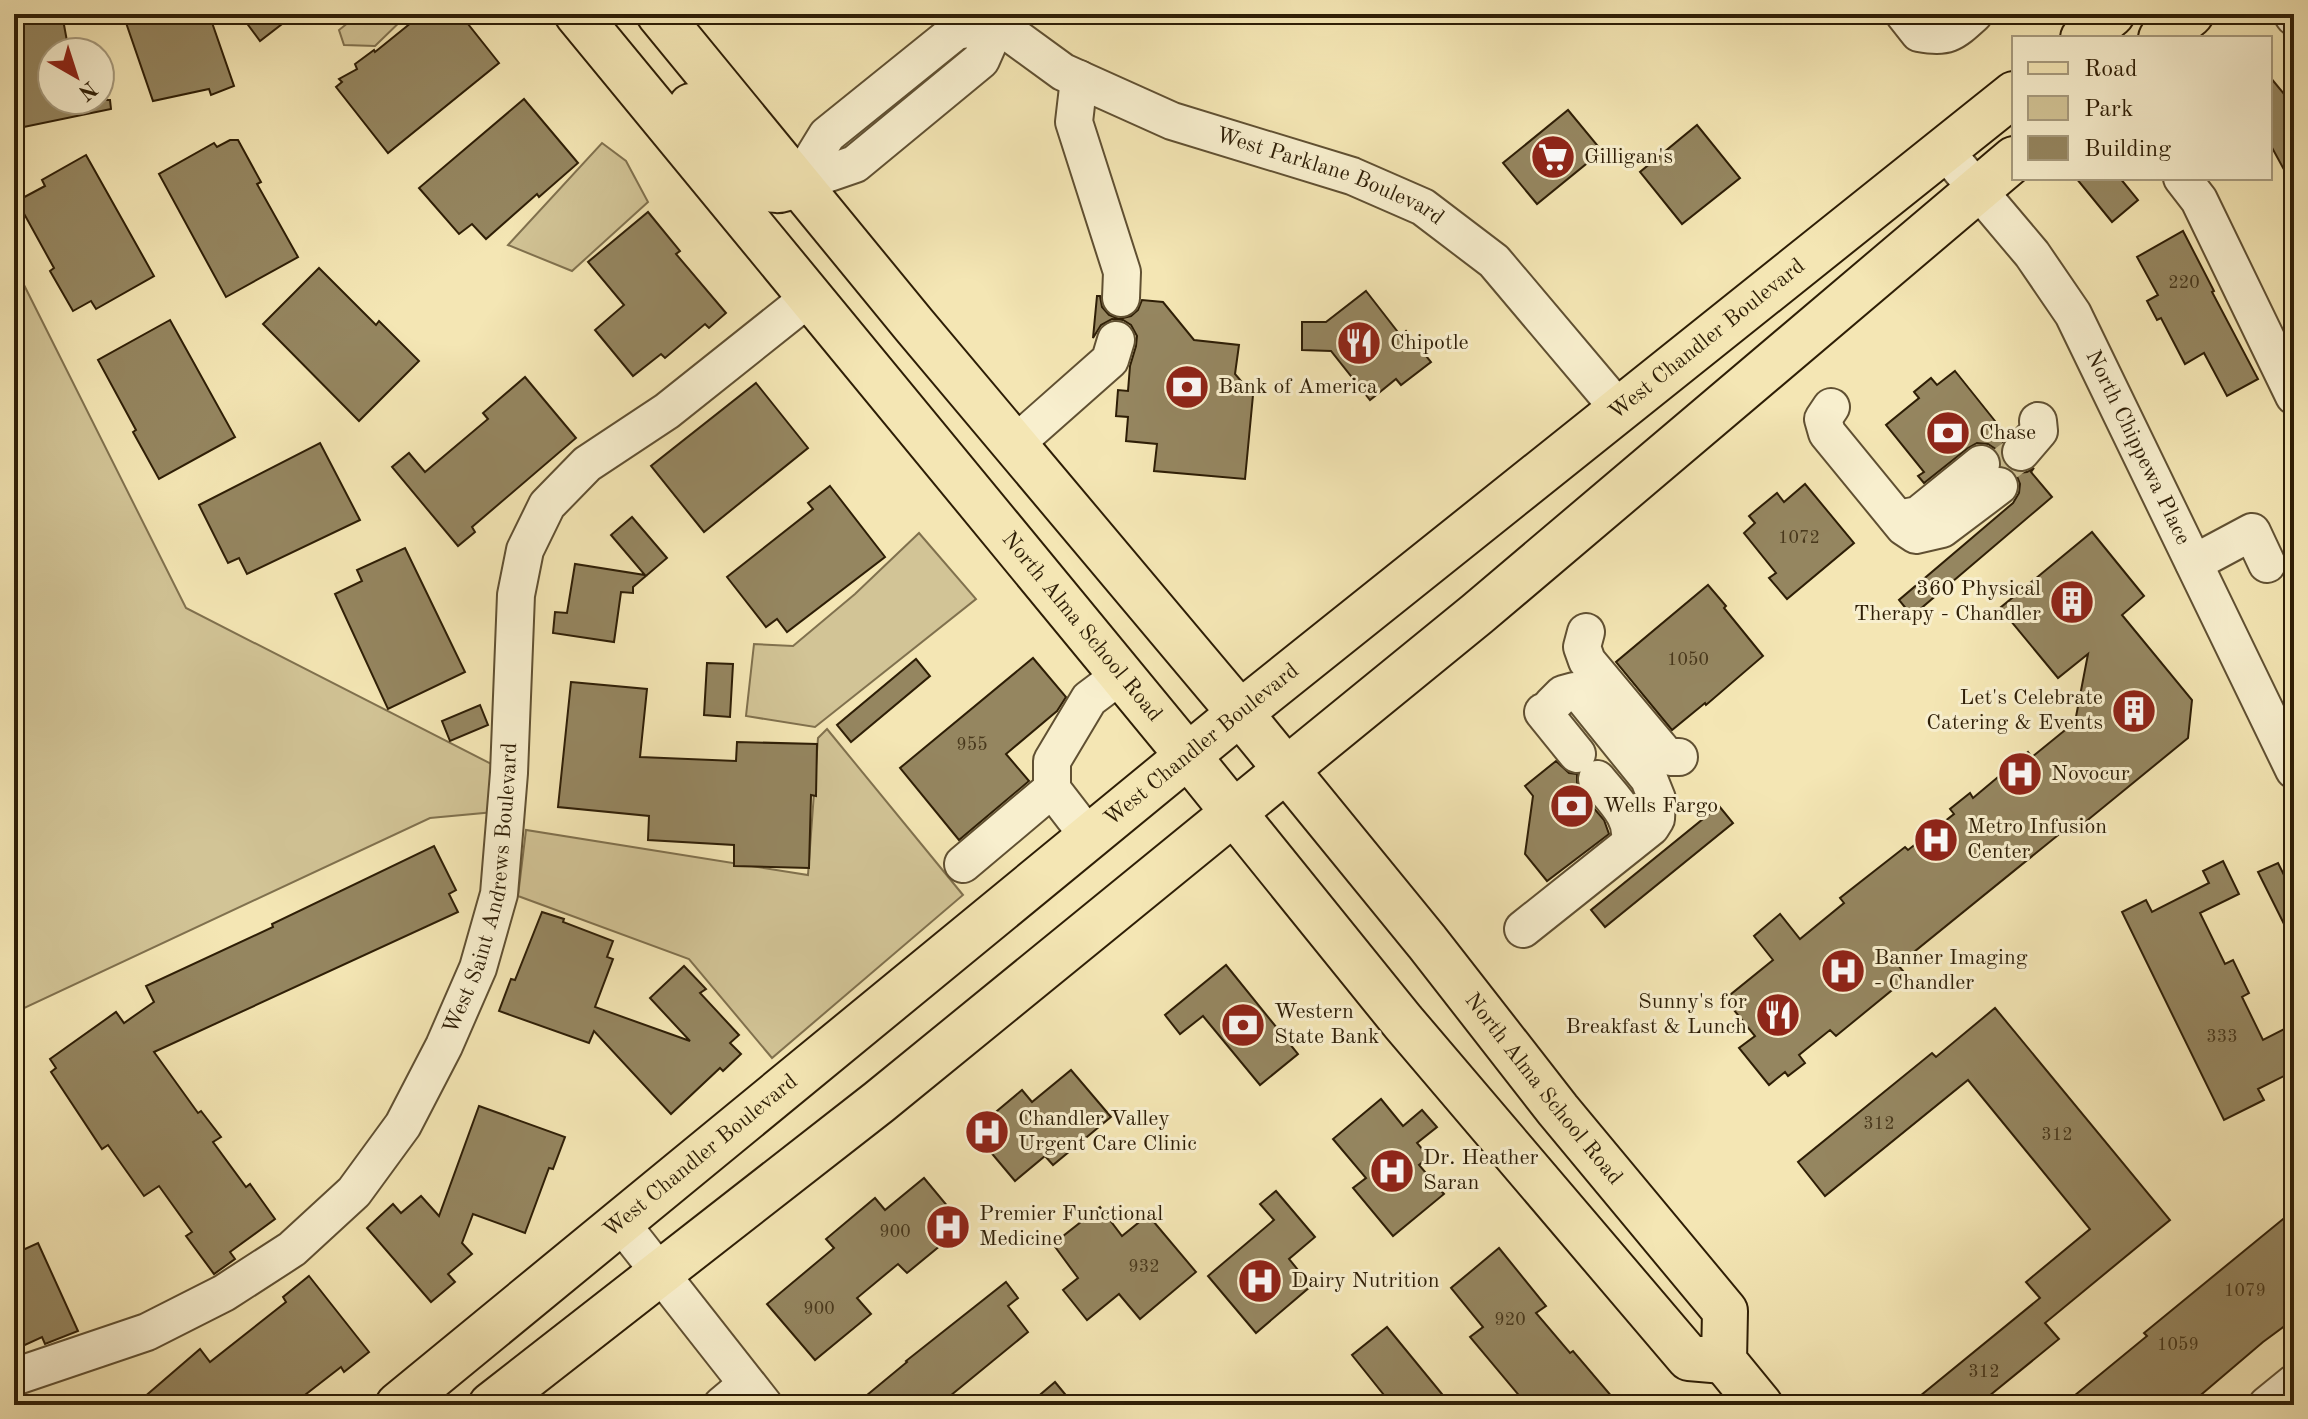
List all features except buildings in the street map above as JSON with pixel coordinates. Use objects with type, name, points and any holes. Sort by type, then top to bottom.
[{"type":"main road","name":"North Alma School Road","points":[[590,30],[1403,1022],[1689,1358],[1724,1361],[1725,1311],[1558,1110],[1427,942],[1240,713],[797,184],[659,14]]},
{"type":"main road","points":[[2085,36],[2112,14]]},
{"type":"main road","points":[[2164,36],[2191,14]]},
{"type":"main road","points":[[590,30],[687,102],[756,182],[779,192],[797,184]]},
{"type":"main road","name":"West Chandler Boulevard","points":[[398,1405],[1240,713],[2012,96]]},
{"type":"main road","points":[[491,1405],[879,1102],[1477,614],[2012,161]]},
{"type":"main road","points":[[1724,1361],[1754,1403]]},
{"type":"street","points":[[1904,14],[1919,33],[1942,36],[1959,28],[1974,14]]},
{"type":"street","points":[[797,184],[855,164],[981,60],[992,19]]},
{"type":"street","name":"West Parklane Boulevard","points":[[992,19],[1063,72],[1172,121],[1352,176],[1423,207],[1494,261],[1619,409]]},
{"type":"street","points":[[1079,79],[1074,122],[1122,272],[1121,298]]},
{"type":"street","name":"North Chippewa Place","points":[[1945,151],[2032,254],[2073,314],[2294,770]]},
{"type":"street","points":[[2184,180],[2199,200],[2294,396]]},
{"type":"street","name":"West Saint Andrews Boulevard","points":[[14,1377],[147,1332],[224,1293],[292,1249],[354,1192],[403,1125],[444,1046],[478,968],[499,894],[509,773],[516,595],[525,550],[547,505],[587,464],[667,411],[810,297]]},
{"type":"street","points":[[1015,444],[1110,360],[1116,340]]},
{"type":"street","points":[[1831,407],[1823,419],[1827,433],[1903,525],[1990,475]]},
{"type":"street","points":[[2194,563],[2252,532],[2267,564]]},
{"type":"street","points":[[1586,632],[1582,647],[1587,661],[1664,753],[1679,757]]},
{"type":"street","points":[[1089,837],[1052,789],[1052,761],[1089,699],[1121,675]]},
{"type":"street","points":[[1523,929],[1639,836],[1656,819],[1657,799],[1649,779],[1582,696],[1574,691],[1552,705],[1596,760],[1628,819],[1631,836],[1639,836]]},
{"type":"street","points":[[963,864],[1052,789]]},
{"type":"street","points":[[620,1222],[659,1272],[744,1398]]},
{"type":"street","points":[[2267,1405],[2294,1383]]},
{"type":"green space","points":[[359,14],[408,14],[375,46],[344,45],[339,30]]},
{"type":"green space","points":[[602,143],[626,161],[648,202],[572,271],[508,245]]},
{"type":"green space","points":[[14,265],[186,608],[509,773],[505,811],[430,818],[24,1008],[14,1021]]},
{"type":"green space","points":[[919,533],[976,599],[815,727],[746,716],[754,644],[793,646],[855,594]]},
{"type":"green space","points":[[827,729],[963,895],[772,1058],[689,959],[518,896],[526,830],[808,875],[818,738]]},
{"type":"tunnel","points":[[1990,475],[2021,452]]},
{"type":"place","name":"Gilligan's","points":[[1553,157]]},
{"type":"place","name":"Chipotle","points":[[1359,343]]},
{"type":"place","name":"Bank of America","points":[[1187,387]]},
{"type":"place","name":"Chase","points":[[1948,433]]},
{"type":"place","name":"360 Physical Therapy - Chandler","points":[[2072,602]]},
{"type":"place","name":"Let's Celebrate Catering & Events","points":[[2134,711]]},
{"type":"place","name":"Novocur","points":[[2020,774]]},
{"type":"place","name":"Wells Fargo","points":[[1572,806]]},
{"type":"place","name":"Metro Infusion Center","points":[[1936,840]]},
{"type":"place","name":"Banner Imaging - Chandler","points":[[1843,971]]},
{"type":"place","name":"Sunny's for Breakfast & Lunch","points":[[1778,1015]]},
{"type":"place","name":"Western State Bank","points":[[1243,1025]]},
{"type":"place","name":"Chandler Valley Urgent Care Clinic","points":[[987,1132]]},
{"type":"place","name":"Dr. Heather Saran","points":[[1392,1171]]},
{"type":"place","name":"Premier Functional Medicine","points":[[948,1227]]},
{"type":"place","name":"Dairy Nutrition","points":[[1260,1281]]}]
